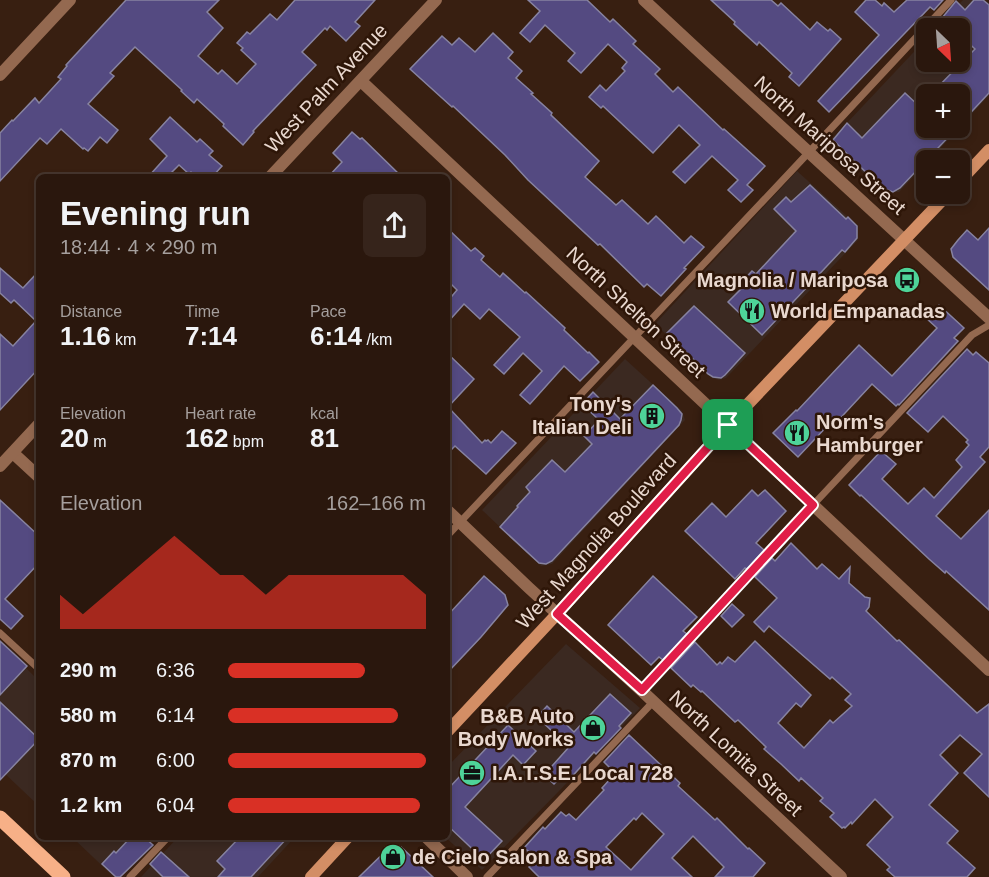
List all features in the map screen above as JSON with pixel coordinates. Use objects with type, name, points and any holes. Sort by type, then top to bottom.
[{"type":"main road","points":[[970,170],[989,150]]},
{"type":"main road","name":"West Magnolia Boulevard","points":[[450,729],[728,425],[939,204]]},
{"type":"main road","points":[[0,818],[63,877]]},
{"type":"main road","points":[[311,877],[345,840]]},
{"type":"street","points":[[0,75],[70,0]]},
{"type":"street","name":"West Palm Avenue","points":[[273,174],[436,0]]},
{"type":"street","name":"North Mariposa Street","points":[[644,0],[989,318]]},
{"type":"street","name":"North Shelton Street","points":[[361,81],[989,670]]},
{"type":"street","points":[[0,466],[36,427]]},
{"type":"street","points":[[13,453],[36,474]]},
{"type":"street","name":"North Lomita Street","points":[[450,513],[841,877]]},
{"type":"street","points":[[429,840],[467,877]]},
{"type":"lane","points":[[450,533],[951,0]]},
{"type":"lane","points":[[642,690],[972,335],[989,325]]},
{"type":"lane","points":[[0,633],[36,666]]},
{"type":"lane","points":[[487,877],[653,702]]},
{"type":"lane","points":[[130,877],[165,840]]},
{"type":"shaded area","points":[[963,0],[985,0],[989,4],[989,95],[970,116],[970,84],[916,84],[916,138],[950,138],[938,150],[916,150],[916,174],[899,192],[883,192],[830,141],[916,50],[916,72],[970,72],[970,18],[946,18]]},
{"type":"shaded area","points":[[797,171],[858,226],[858,240],[726,378],[719,380],[712,378],[655,324]]},
{"type":"shaded area","points":[[625,359],[682,411],[685,420],[552,564],[541,566],[482,510]]},
{"type":"shaded area","points":[[0,642],[36,678],[36,803],[0,769]]},
{"type":"shaded area","points":[[566,644],[640,708],[482,870],[448,840],[450,764]]},
{"type":"shaded area","points":[[75,840],[150,840],[118,877],[114,877]]},
{"type":"shaded area","points":[[175,840],[292,840],[258,877],[141,877]]},
{"type":"building","points":[[126,0],[219,0],[207,12],[223,28],[198,56],[218,74],[222,70],[237,84],[256,64],[237,43],[247,32],[250,34],[270,14],[277,20],[295,0],[375,0],[355,22],[360,26],[346,41],[330,26],[327,30],[325,28],[302,52],[316,65],[253,131],[243,145],[197,99],[194,103],[135,47],[110,73],[114,76],[88,104],[118,130],[107,143],[100,137],[88,151],[61,129],[47,144],[40,138],[0,181],[0,133],[35,98],[39,103],[61,79],[58,77],[66,65]]},
{"type":"building","points":[[528,0],[587,0],[610,22],[613,19],[636,41],[633,44],[660,69],[655,74],[673,92],[678,87],[765,166],[747,185],[753,190],[741,202],[728,190],[738,180],[712,156],[685,183],[673,172],[700,145],[679,125],[653,153],[603,106],[601,108],[589,97],[600,85],[606,91],[625,71],[622,68],[627,62],[608,44],[581,73],[568,61],[575,53],[545,25],[530,42],[520,33],[540,11]]},
{"type":"building","points":[[711,0],[771,0],[778,6],[781,3],[810,30],[817,22],[828,31],[830,29],[841,39],[799,86],[789,77],[792,73],[759,42],[757,45]]},
{"type":"building","points":[[866,0],[875,0],[882,6],[884,3],[894,12],[907,0],[943,0],[934,10],[930,7],[919,18],[916,18],[916,22],[829,112],[818,101],[879,35],[855,12]]},
{"type":"building","points":[[974,0],[983,0],[989,5],[989,93],[970,113],[970,84],[941,84],[953,72],[970,72],[970,54],[975,49],[970,44],[970,18],[942,18],[956,1],[965,10]]},
{"type":"building","points":[[493,33],[513,52],[508,58],[522,71],[516,78],[599,161],[585,177],[616,205],[622,200],[648,224],[656,216],[684,243],[691,236],[704,247],[661,296],[647,284],[644,287],[528,180],[453,106],[410,69],[442,36],[452,45],[459,38],[475,52]]},
{"type":"building","points":[[905,93],[916,103],[916,138],[948,138],[936,150],[916,150],[916,171],[893,192],[882,188],[833,140],[847,123],[862,138]]},
{"type":"building","points":[[170,117],[197,142],[200,139],[213,151],[209,155],[222,166],[215,174],[191,172],[189,174],[179,165],[170,174],[151,174],[167,156],[150,139]]},
{"type":"building","points":[[352,132],[360,139],[362,138],[399,174],[331,174],[342,162],[333,153]]},
{"type":"building","points":[[810,185],[846,219],[848,217],[857,226],[857,238],[845,252],[842,250],[762,335],[728,302],[742,288],[739,285],[752,271],[756,274],[796,231],[774,209],[786,197],[791,202]]},
{"type":"building","points":[[989,228],[989,290],[953,257],[951,249],[967,230],[978,240]]},
{"type":"building","points":[[450,231],[471,251],[475,248],[484,256],[481,260],[500,277],[503,273],[526,292],[599,362],[580,381],[564,366],[530,404],[520,395],[542,371],[523,353],[504,374],[494,365],[520,337],[489,309],[480,319],[464,304],[450,320],[450,298],[457,290],[450,283]]},
{"type":"building","points":[[0,268],[23,288],[36,274],[36,321],[14,300],[11,303],[0,293]]},
{"type":"building","points":[[939,305],[964,328],[954,338],[958,341],[899,405],[896,406],[872,384],[833,426],[830,423],[798,457],[773,433],[859,345],[892,376],[937,328],[926,318]]},
{"type":"building","points":[[694,306],[745,353],[721,378],[708,374],[667,333]]},
{"type":"building","points":[[36,321],[36,371],[0,410],[0,334],[13,346]]},
{"type":"building","points":[[967,349],[973,355],[976,352],[989,363],[989,447],[980,457],[985,462],[936,516],[961,539],[989,510],[989,610],[946,571],[945,573],[929,559],[849,485],[881,451],[896,464],[882,479],[908,504],[924,488],[934,498],[962,467],[956,460],[969,445],[966,442],[968,440],[943,416],[928,432],[907,413]]},
{"type":"building","points":[[450,356],[474,379],[450,405]]},
{"type":"building","points":[[653,385],[682,414],[679,425],[552,561],[546,564],[539,563],[500,527],[530,492],[526,487],[552,460],[565,472],[592,444],[584,436],[599,420],[582,404],[593,392],[620,419]]},
{"type":"building","points":[[450,409],[482,443],[488,440],[491,443],[502,431],[516,443],[486,474],[455,446],[450,451]]},
{"type":"building","points":[[752,490],[758,496],[765,490],[786,511],[756,543],[764,550],[735,579],[685,531],[712,503],[726,517]]},
{"type":"building","points":[[0,500],[36,533],[36,566],[5,599],[23,616],[11,629],[0,619]]},
{"type":"building","points":[[791,543],[817,569],[822,564],[839,579],[850,567],[849,583],[865,597],[870,598],[866,611],[977,713],[989,704],[989,797],[964,773],[982,754],[960,735],[940,755],[958,773],[929,805],[958,831],[947,843],[975,868],[967,877],[895,877],[887,870],[890,867],[867,845],[893,817],[875,799],[852,824],[851,822],[842,828],[830,817],[834,813],[820,801],[823,798],[801,778],[799,781],[764,749],[766,747],[738,720],[735,722],[702,691],[693,685],[691,687],[671,668],[695,642],[717,665],[720,662],[722,664],[728,657],[735,662],[755,641],[811,695],[801,707],[796,703],[778,723],[804,748],[830,720],[833,723],[852,706],[845,700],[851,694],[832,677],[830,679],[769,626],[764,632],[754,622],[777,598],[755,577],[772,558],[775,561]]},
{"type":"building","points":[[484,576],[505,595],[508,605],[450,670],[450,613]]},
{"type":"building","points":[[653,576],[697,617],[683,631],[687,634],[663,660],[659,657],[651,665],[608,625]]},
{"type":"building","points":[[732,604],[744,615],[732,627],[721,616]]},
{"type":"building","points":[[0,641],[27,666],[0,695]]},
{"type":"building","points":[[610,694],[631,713],[619,726],[621,728],[596,754],[594,752],[568,781],[563,775],[554,784],[544,775],[569,747],[537,717],[547,706],[574,732]]},
{"type":"building","points":[[0,702],[36,736],[36,742],[0,780]]},
{"type":"building","points":[[508,725],[536,751],[523,765],[513,755],[465,807],[502,841],[484,860],[450,828],[450,787]]},
{"type":"building","points":[[629,735],[680,783],[678,786],[715,820],[717,818],[765,863],[753,877],[715,877],[724,867],[693,836],[672,858],[692,877],[539,877],[523,857],[528,851],[524,848],[543,827],[545,829],[561,812],[566,816],[569,814],[576,820],[604,790],[602,788],[614,772],[604,762]],"holes":[[[642,813],[664,834],[631,870],[606,847],[634,818],[636,820]]]},
{"type":"building","points":[[128,840],[147,840],[153,845],[120,877],[116,877],[102,864],[114,851],[116,853]]},
{"type":"building","points":[[237,840],[285,840],[251,877],[218,877],[225,869],[217,861]]},
{"type":"building","points":[[395,845],[401,847],[433,877],[359,877],[390,847]]},
{"type":"building","points":[[161,852],[189,877],[163,877],[150,864]]},
{"type":"place","name":"Magnolia / Mariposa","points":[[907,280]]},
{"type":"place","name":"World Empanadas","points":[[752,311]]},
{"type":"place","name":"Tony's Italian Deli","points":[[652,416]]},
{"type":"place","name":"Norm's Hamburger","points":[[797,433]]},
{"type":"place","name":"B&B Auto Body Works","points":[[593,728]]},
{"type":"place","name":"I.A.T.S.E. Local 728","points":[[472,773]]},
{"type":"place","name":"de Cielo Salon & Spa","points":[[393,857]]},
{"type":"route","points":[[728,425],[813,505],[642,690],[557,614],[728,425]]}]
